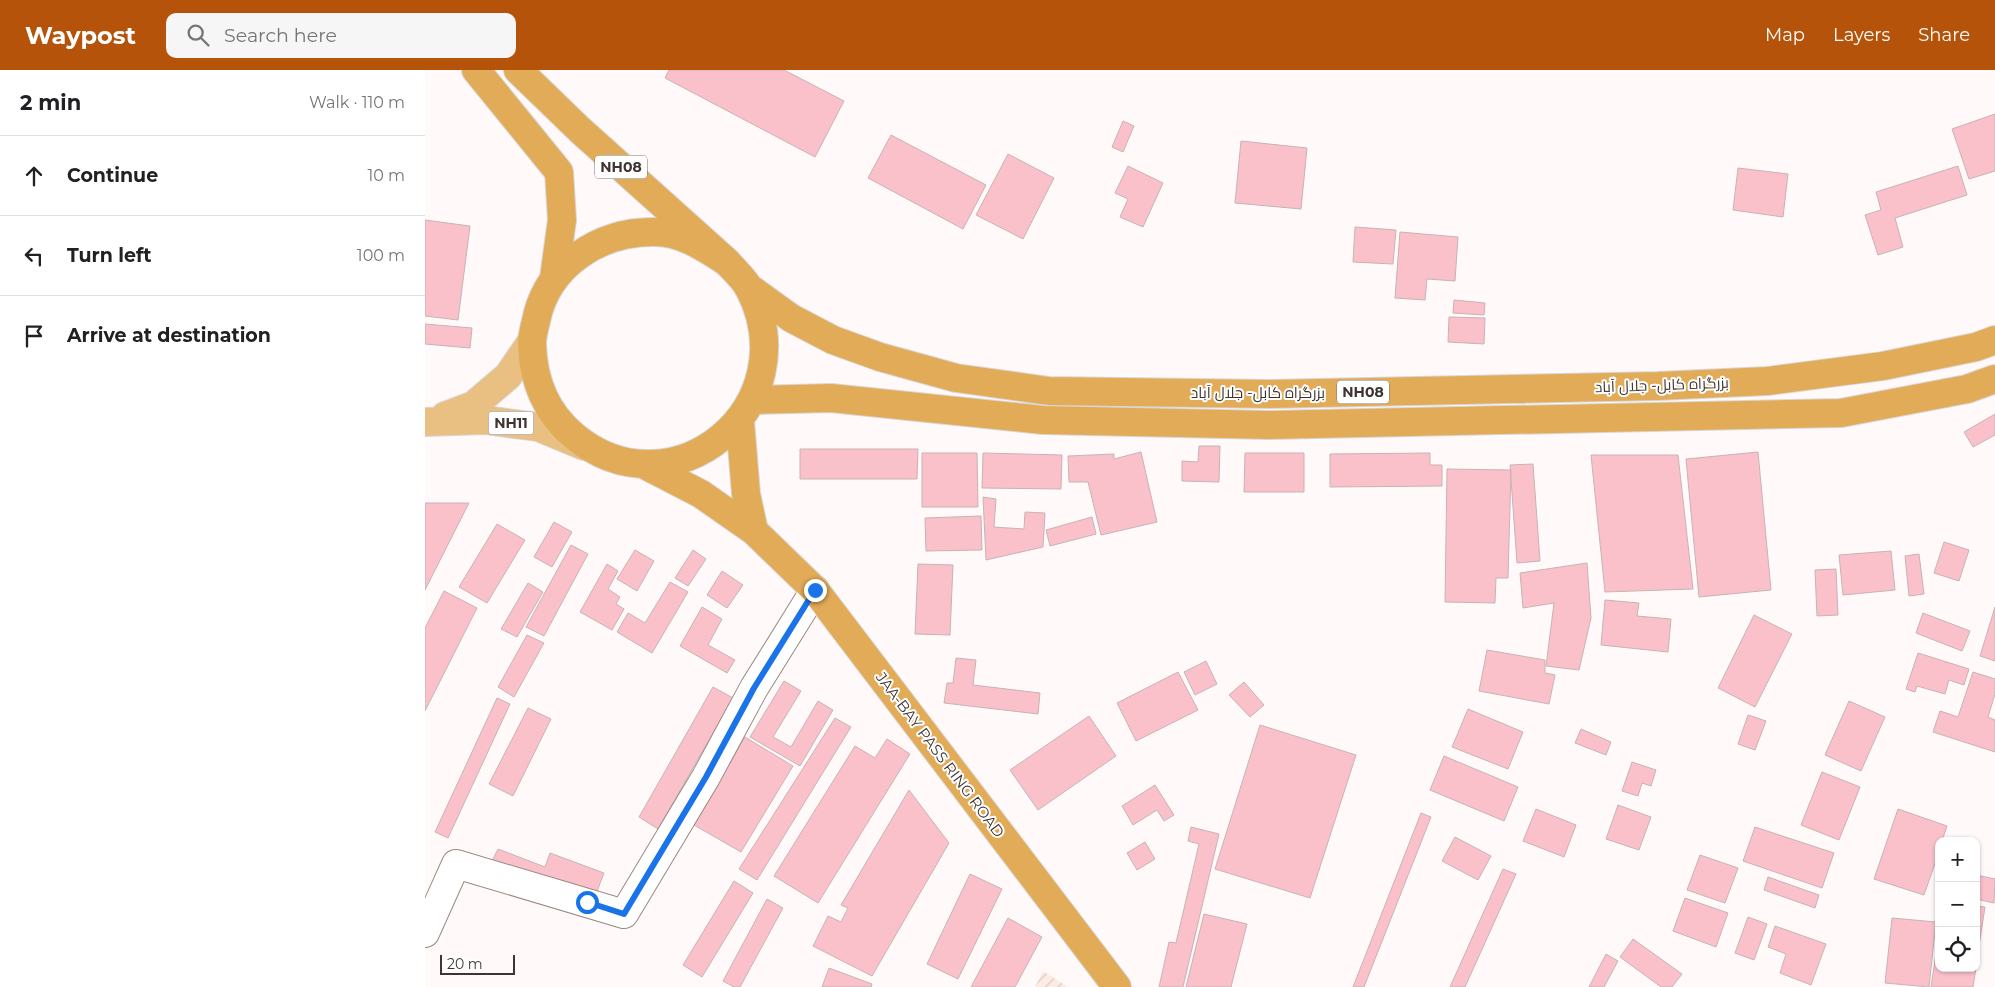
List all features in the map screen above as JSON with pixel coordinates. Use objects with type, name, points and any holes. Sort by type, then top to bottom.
[{"type":"highway","name":"بزرگراه کابل- جلال آباد","points":[[476,70],[559,172],[562,220],[554,278]]},
{"type":"highway","name":"بزرگراه کابل- جلال آباد","points":[[518,70],[580,130],[727,262],[748,287],[791,318],[833,340],[880,357],[956,378],[1049,391],[1270,394],[1658,386],[1768,380],[1883,366],[1976,347],[1995,340]]},
{"type":"highway","name":"بزرگراه کابل- جلال آباد","points":[[727,262],[694,241],[656,232],[618,236],[583,252],[554,278],[538,308],[532,342],[534,372],[545,402],[563,427],[587,446],[614,459],[643,464],[679,460],[712,445],[746,410],[761,379],[765,349],[761,320],[748,287]]},
{"type":"highway","name":"بزرگراه کابل- جلال آباد","points":[[746,410],[831,398],[1043,420],[1269,425],[1841,413],[1967,388],[1995,379]]},
{"type":"highway","points":[[1269,425],[1270,394]]},
{"type":"highway","points":[[746,410],[745,494],[754,531]]},
{"type":"highway","name":"JAA-BAY PASS RING ROAD","points":[[643,464],[701,494],[754,531],[815,590],[1117,987]]},
{"type":"main road","name":"NH11","points":[[429,422],[474,405],[508,376],[532,342]]},
{"type":"main road","name":"NH11","points":[[429,422],[485,420],[538,427],[587,446]]},
{"type":"street","points":[[425,934],[456,864],[624,914],[706,777],[754,688],[815,590]]},
{"type":"shaded area","points":[[1043,971],[1068,987],[1035,987]]},
{"type":"building","points":[[669,70],[784,70],[844,101],[815,157],[665,78]]},
{"type":"building","points":[[1995,114],[1995,171],[1969,179],[1952,129]]},
{"type":"building","points":[[1123,121],[1134,126],[1123,152],[1112,147]]},
{"type":"building","points":[[891,135],[986,185],[963,229],[868,178]]},
{"type":"building","points":[[1241,141],[1307,148],[1301,209],[1235,203]]},
{"type":"building","points":[[1008,154],[1054,178],[1023,239],[976,215]]},
{"type":"building","points":[[1128,166],[1163,183],[1143,227],[1120,217],[1128,199],[1115,193]]},
{"type":"building","points":[[1958,166],[1967,195],[1895,218],[1903,247],[1878,255],[1865,215],[1881,210],[1876,192]]},
{"type":"building","points":[[1738,168],[1788,174],[1783,217],[1733,210]]},
{"type":"building","points":[[425,220],[470,226],[458,320],[425,316]]},
{"type":"building","points":[[1355,227],[1396,230],[1393,264],[1353,262]]},
{"type":"building","points":[[1400,232],[1458,237],[1455,281],[1427,279],[1425,300],[1395,298]]},
{"type":"building","points":[[1454,300],[1485,303],[1484,315],[1453,313]]},
{"type":"building","points":[[1449,317],[1485,318],[1484,344],[1448,342]]},
{"type":"building","points":[[425,324],[472,328],[470,348],[425,344]]},
{"type":"building","points":[[1995,414],[1995,435],[1973,447],[1964,432]]},
{"type":"building","points":[[1199,446],[1220,446],[1219,482],[1182,481],[1182,461],[1198,462]]},
{"type":"building","points":[[800,449],[918,449],[917,479],[800,479]]},
{"type":"building","points":[[1141,452],[1157,522],[1101,535],[1088,482],[1069,482],[1068,456],[1114,454],[1114,459]]},
{"type":"building","points":[[1758,452],[1771,590],[1699,597],[1686,459]]},
{"type":"building","points":[[922,453],[977,453],[978,507],[922,507]]},
{"type":"building","points":[[983,453],[1062,455],[1061,489],[982,488]]},
{"type":"building","points":[[1245,453],[1304,453],[1304,492],[1244,492]]},
{"type":"building","points":[[1430,453],[1430,465],[1442,465],[1442,486],[1330,487],[1330,454]]},
{"type":"building","points":[[1591,455],[1678,455],[1693,589],[1605,592]]},
{"type":"building","points":[[1533,464],[1540,561],[1517,563],[1510,465]]},
{"type":"building","points":[[1447,469],[1511,470],[1508,578],[1496,578],[1495,603],[1445,602]]},
{"type":"building","points":[[983,497],[996,499],[994,527],[1024,529],[1025,512],[1045,513],[1043,547],[986,560]]},
{"type":"building","points":[[425,503],[469,503],[425,590]]},
{"type":"building","points":[[981,516],[982,550],[926,551],[925,518]]},
{"type":"building","points":[[1092,517],[1096,534],[1050,546],[1046,530]]},
{"type":"building","points":[[554,522],[572,532],[552,567],[534,557]]},
{"type":"building","points":[[497,524],[525,540],[487,603],[459,587]]},
{"type":"building","points":[[1944,542],[1969,550],[1959,581],[1934,573]]},
{"type":"building","points":[[571,545],[588,554],[544,636],[526,627]]},
{"type":"building","points":[[635,550],[654,561],[637,591],[617,579]]},
{"type":"building","points":[[693,550],[706,559],[688,586],[675,578]]},
{"type":"building","points":[[1891,551],[1895,590],[1843,595],[1839,555]]},
{"type":"building","points":[[1919,554],[1924,594],[1909,596],[1905,556]]},
{"type":"building","points":[[1587,563],[1591,618],[1579,670],[1546,666],[1554,603],[1523,608],[1520,573]]},
{"type":"building","points":[[607,564],[618,571],[608,589],[620,597],[616,604],[624,609],[612,630],[580,612]]},
{"type":"building","points":[[918,564],[953,565],[950,635],[915,634]]},
{"type":"building","points":[[1836,569],[1838,615],[1817,616],[1815,570]]},
{"type":"building","points":[[722,571],[743,585],[727,608],[707,595]]},
{"type":"building","points":[[670,582],[688,592],[652,653],[617,632],[628,613],[645,623]]},
{"type":"building","points":[[528,583],[543,592],[517,637],[501,629]]},
{"type":"building","points":[[444,591],[477,608],[425,711],[425,628]]},
{"type":"building","points":[[1605,600],[1639,603],[1637,616],[1671,619],[1668,652],[1601,645]]},
{"type":"building","points":[[702,607],[722,619],[708,645],[735,660],[727,673],[680,646]]},
{"type":"building","points":[[1995,607],[1995,661],[1980,656]]},
{"type":"building","points":[[1923,613],[1970,631],[1962,651],[1916,633]]},
{"type":"building","points":[[1754,615],[1792,634],[1755,707],[1718,688]]},
{"type":"building","points":[[527,635],[544,643],[514,697],[498,687]]},
{"type":"building","points":[[1487,650],[1545,660],[1545,673],[1555,675],[1549,704],[1479,691]]},
{"type":"building","points":[[1918,653],[1969,669],[1964,685],[1949,680],[1945,694],[1917,686],[1915,692],[1906,689]]},
{"type":"building","points":[[956,658],[976,660],[973,685],[1040,693],[1038,714],[944,703],[947,683],[953,683]]},
{"type":"building","points":[[1206,661],[1217,684],[1195,695],[1184,672]]},
{"type":"building","points":[[1178,672],[1198,710],[1136,741],[1117,703]]},
{"type":"building","points":[[1973,672],[1995,679],[1995,694],[1988,717],[1995,720],[1995,752],[1933,732],[1940,711],[1958,717]]},
{"type":"building","points":[[784,681],[801,691],[773,737],[791,747],[818,701],[833,710],[800,766],[750,737]]},
{"type":"building","points":[[1244,682],[1264,705],[1250,717],[1229,695]]},
{"type":"building","points":[[713,687],[733,698],[658,829],[639,817]]},
{"type":"building","points":[[497,698],[510,704],[448,838],[435,832]]},
{"type":"building","points":[[1849,701],[1885,717],[1861,771],[1825,755]]},
{"type":"building","points":[[528,708],[551,719],[513,796],[489,784]]},
{"type":"building","points":[[1468,709],[1523,732],[1508,769],[1452,747]]},
{"type":"building","points":[[1748,715],[1766,721],[1755,750],[1738,744]]},
{"type":"building","points":[[1089,716],[1116,756],[1038,810],[1010,770]]},
{"type":"building","points":[[835,718],[851,727],[757,880],[739,869]]},
{"type":"building","points":[[1260,725],[1356,755],[1310,898],[1215,869]]},
{"type":"building","points":[[1581,729],[1611,742],[1606,755],[1575,743]]},
{"type":"building","points":[[745,737],[793,766],[741,852],[694,825]]},
{"type":"building","points":[[887,739],[910,754],[818,903],[774,876],[855,746],[875,758]]},
{"type":"building","points":[[1444,756],[1518,787],[1504,821],[1430,790]]},
{"type":"building","points":[[1632,762],[1656,770],[1651,786],[1642,783],[1638,796],[1622,791]]},
{"type":"building","points":[[1822,772],[1860,787],[1839,840],[1801,825]]},
{"type":"building","points":[[1155,785],[1174,815],[1164,821],[1157,810],[1133,825],[1122,806]]},
{"type":"building","points":[[909,790],[949,843],[872,976],[813,946],[828,916],[841,922],[848,908],[841,905]]},
{"type":"building","points":[[1618,805],[1651,817],[1639,850],[1606,839]]},
{"type":"building","points":[[1536,809],[1576,825],[1564,857],[1523,841]]},
{"type":"building","points":[[1898,809],[1947,826],[1943,837],[1935,837],[1935,863],[1924,895],[1874,879]]},
{"type":"building","points":[[1421,813],[1431,817],[1364,987],[1353,987]]},
{"type":"building","points":[[1191,827],[1219,834],[1183,987],[1159,987],[1169,942],[1176,943],[1199,844],[1188,841]]},
{"type":"building","points":[[1755,827],[1834,853],[1822,888],[1743,861]]},
{"type":"building","points":[[1455,837],[1491,856],[1478,880],[1442,861]]},
{"type":"building","points":[[1145,842],[1155,859],[1137,870],[1127,853]]},
{"type":"building","points":[[498,849],[545,867],[550,853],[604,873],[594,899],[492,861]]},
{"type":"building","points":[[1700,855],[1738,868],[1725,903],[1687,890]]},
{"type":"building","points":[[1503,869],[1516,874],[1465,987],[1450,987]]},
{"type":"building","points":[[970,874],[1002,889],[958,979],[927,964]]},
{"type":"building","points":[[1980,876],[1995,879],[1994,903],[1980,900]]},
{"type":"building","points":[[1768,877],[1819,895],[1815,908],[1764,890]]},
{"type":"building","points":[[734,881],[753,893],[702,977],[683,965]]},
{"type":"building","points":[[1685,898],[1728,913],[1716,947],[1673,931]]},
{"type":"building","points":[[767,899],[783,908],[740,987],[734,987],[723,981]]},
{"type":"building","points":[[1980,906],[1985,907],[1980,940]]},
{"type":"building","points":[[1204,914],[1247,924],[1231,987],[1186,987]]},
{"type":"building","points":[[1748,917],[1767,924],[1754,960],[1735,953]]},
{"type":"building","points":[[1008,918],[1042,937],[1015,987],[971,987]]},
{"type":"building","points":[[1892,918],[1935,922],[1929,987],[1885,983]]},
{"type":"building","points":[[1775,926],[1826,944],[1811,985],[1780,973],[1786,954],[1768,947]]},
{"type":"building","points":[[1633,939],[1682,974],[1672,987],[1661,987],[1620,957]]},
{"type":"building","points":[[1606,954],[1618,961],[1604,987],[1589,987]]},
{"type":"building","points":[[1935,960],[1935,972],[1975,972],[1973,987],[1931,987]]},
{"type":"building","points":[[829,968],[872,984],[871,987],[822,987]]},
{"type":"route","points":[[587,902],[624,914],[706,777],[754,688],[815,590]]}]
